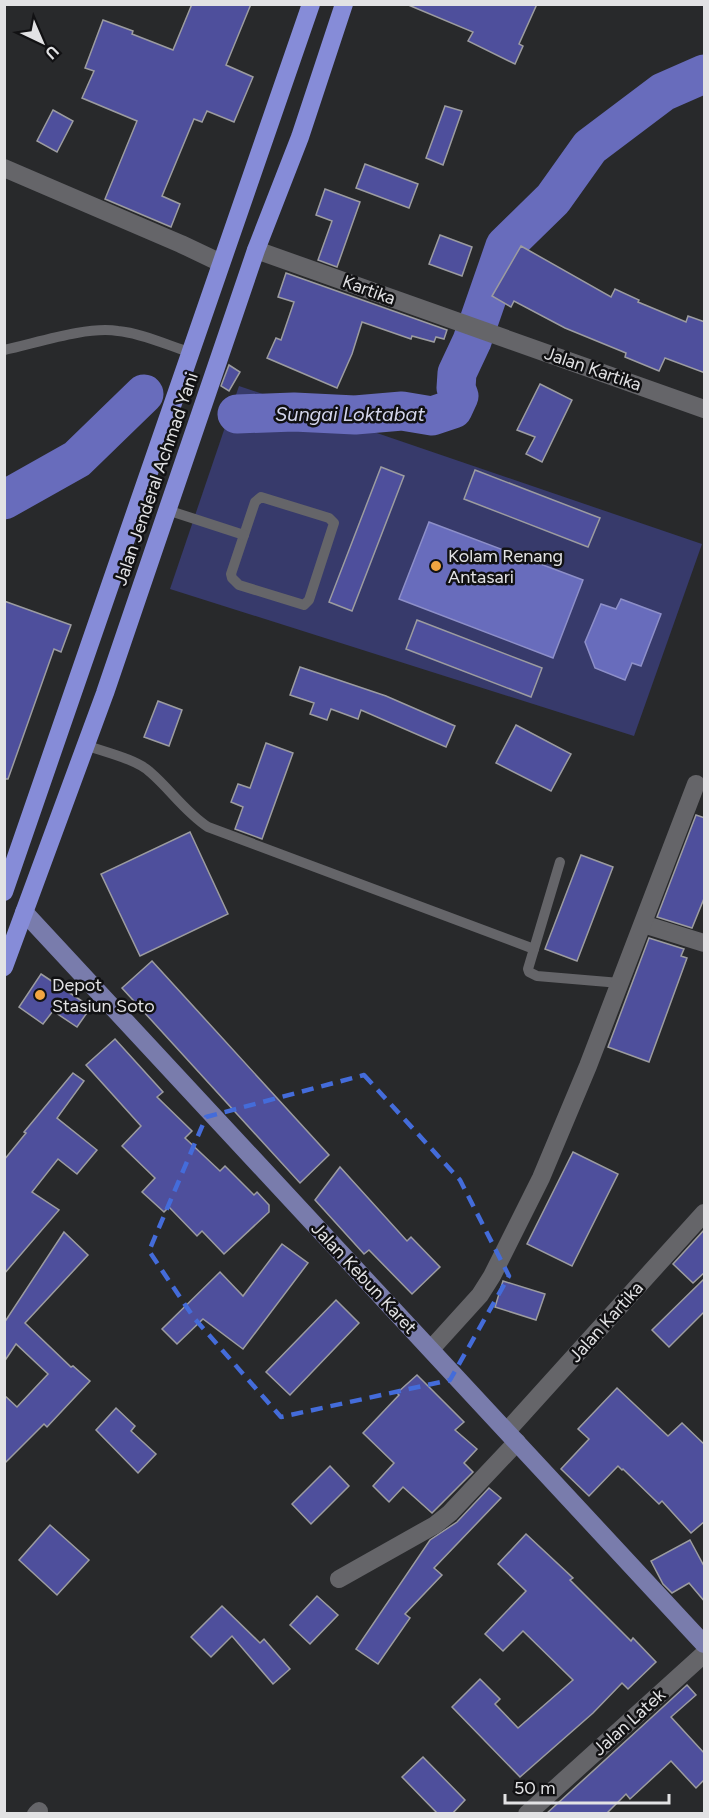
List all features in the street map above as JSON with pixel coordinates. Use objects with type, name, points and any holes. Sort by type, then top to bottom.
[{"type":"highway","name":"Jalan Jenderal Achmad Yani","points":[[4,892],[310,4]]},
{"type":"highway","name":"Jalan Jenderal Achmad Yani","points":[[4,967],[51,844],[256,250],[300,137],[344,4]]},
{"type":"highway","points":[[115,575],[143,580]]},
{"type":"main road","name":"Jalan Kebun Karet","points":[[24,912],[705,1644]]},
{"type":"street","points":[[4,168],[221,263]]},
{"type":"street","name":"Kartika","points":[[256,250],[475,327]]},
{"type":"street","name":"Jalan Kartika","points":[[475,327],[705,409]]},
{"type":"street","points":[[431,1349],[468,1310],[492,1276],[541,1178],[566,1122],[696,784]]},
{"type":"street","points":[[643,924],[705,944]]},
{"type":"street","name":"Jalan Kartika","points":[[339,1579],[435,1525],[450,1513],[512,1436],[705,1213]]},
{"type":"street","name":"Jalan Latek","points":[[527,1814],[705,1654]]},
{"type":"lane","points":[[4,350],[103,330],[120,331],[189,352]]},
{"type":"lane","points":[[261,497],[332,520],[333,526],[307,603],[300,605],[235,582],[231,574],[244,535],[255,502],[261,497]]},
{"type":"lane","points":[[167,510],[244,535]]},
{"type":"lane","points":[[85,745],[139,764],[150,772],[187,811],[208,827],[534,949]]},
{"type":"lane","points":[[560,861],[528,969],[533,975],[620,983]]},
{"type":"highlighted area","points":[[364,1075],[460,1180],[509,1276],[450,1380],[281,1417],[194,1318],[149,1251],[206,1117]]},
{"type":"shaded area","name":"Kolam Renang Antasari","points":[[239,386],[702,544],[634,736],[170,589]]},
{"type":"shaded area","points":[[429,522],[583,580],[553,658],[399,599]]},
{"type":"shaded area","points":[[621,599],[661,614],[641,666],[632,663],[625,680],[595,668],[585,642],[601,604],[616,609]]},
{"type":"building","points":[[192,4],[251,4],[226,65],[253,77],[234,122],[207,111],[202,122],[194,119],[162,196],[180,204],[171,227],[105,199],[137,121],[82,98],[94,71],[85,68],[103,20],[173,50]]},
{"type":"building","points":[[406,4],[537,4],[519,44],[523,46],[515,64],[468,41],[473,32]]},
{"type":"building","points":[[445,106],[462,111],[443,165],[426,158]]},
{"type":"building","points":[[53,110],[73,121],[57,152],[37,141]]},
{"type":"building","points":[[365,164],[418,184],[409,208],[356,188]]},
{"type":"building","points":[[325,189],[360,202],[337,267],[318,260],[332,221],[316,215]]},
{"type":"building","points":[[440,235],[472,247],[462,276],[429,264]]},
{"type":"building","points":[[521,246],[611,297],[615,289],[639,300],[638,302],[686,322],[688,316],[705,322],[705,373],[665,358],[659,371],[625,357],[626,353],[565,328],[514,301],[511,307],[492,296]]},
{"type":"building","points":[[286,273],[447,330],[444,339],[436,337],[434,342],[412,336],[411,339],[362,322],[352,354],[337,388],[267,358],[276,338],[281,340],[294,302],[278,297]]},
{"type":"building","points":[[229,365],[240,372],[229,391],[221,386]]},
{"type":"building","points":[[540,384],[572,400],[542,462],[526,454],[535,437],[517,430]]},
{"type":"building","points":[[381,467],[404,476],[352,611],[329,602]]},
{"type":"building","points":[[475,470],[600,518],[588,547],[464,499]]},
{"type":"building","points":[[4,601],[71,625],[61,652],[54,649],[8,779],[4,779]]},
{"type":"building","points":[[417,620],[542,668],[531,697],[406,649]]},
{"type":"building","points":[[300,667],[386,696],[455,726],[446,747],[361,710],[358,719],[331,709],[327,720],[310,714],[314,703],[290,695]]},
{"type":"building","points":[[158,701],[182,710],[169,746],[144,737]]},
{"type":"building","points":[[516,725],[571,754],[551,791],[496,763]]},
{"type":"building","points":[[266,743],[293,753],[262,839],[235,829],[243,807],[231,802],[238,784],[250,788]]},
{"type":"building","points":[[696,815],[705,818],[705,896],[692,928],[657,917]]},
{"type":"building","points":[[190,832],[228,914],[140,956],[101,874]]},
{"type":"building","points":[[581,855],[613,867],[577,961],[545,949]]},
{"type":"building","points":[[649,938],[684,949],[681,956],[687,958],[649,1062],[608,1047]]},
{"type":"building","points":[[152,961],[329,1155],[300,1183],[122,988]]},
{"type":"building","points":[[41,974],[91,1007],[77,1027],[53,1011],[43,1024],[19,1007]]},
{"type":"building","points":[[115,1039],[163,1092],[157,1097],[192,1131],[185,1138],[220,1171],[225,1166],[254,1195],[257,1192],[269,1205],[269,1212],[224,1254],[202,1231],[197,1236],[169,1207],[164,1212],[142,1192],[155,1178],[122,1146],[141,1126],[86,1065]]},
{"type":"building","points":[[73,1073],[84,1081],[57,1118],[97,1150],[77,1174],[58,1159],[32,1192],[59,1210],[4,1274],[4,1160]]},
{"type":"building","points":[[573,1152],[618,1174],[572,1266],[527,1244]]},
{"type":"building","points":[[340,1167],[407,1241],[411,1237],[440,1267],[412,1294],[369,1250],[364,1254],[315,1200]]},
{"type":"building","points":[[705,1229],[705,1272],[693,1283],[673,1264]]},
{"type":"building","points":[[64,1232],[88,1255],[25,1323],[71,1367],[73,1366],[90,1381],[47,1427],[44,1424],[4,1464],[4,1395],[17,1407],[48,1374],[16,1344],[4,1362],[4,1323]]},
{"type":"building","points":[[282,1244],[308,1263],[243,1349],[203,1319],[177,1344],[162,1329],[220,1272],[243,1296]]},
{"type":"building","points":[[705,1278],[705,1311],[669,1347],[652,1330]]},
{"type":"building","points":[[503,1281],[545,1294],[536,1320],[495,1307]]},
{"type":"building","points":[[336,1300],[359,1323],[290,1395],[266,1372]]},
{"type":"building","points":[[417,1375],[464,1422],[455,1430],[477,1449],[464,1463],[473,1472],[432,1513],[403,1487],[389,1502],[373,1486],[394,1463],[363,1433],[399,1395],[397,1393]]},
{"type":"building","points":[[617,1388],[668,1436],[682,1423],[705,1445],[705,1521],[691,1533],[662,1501],[659,1504],[618,1466],[589,1496],[561,1469],[589,1439],[578,1429]]},
{"type":"building","points":[[116,1408],[135,1426],[131,1431],[156,1454],[138,1473],[96,1430]]},
{"type":"building","points":[[330,1466],[349,1486],[311,1524],[292,1504]]},
{"type":"building","points":[[489,1488],[501,1498],[434,1568],[442,1575],[405,1614],[410,1618],[378,1664],[356,1649],[430,1540],[457,1522]]},
{"type":"building","points":[[50,1525],[89,1560],[57,1595],[19,1560]]},
{"type":"building","points":[[526,1534],[573,1578],[570,1580],[631,1641],[633,1638],[656,1662],[628,1689],[622,1683],[593,1713],[520,1777],[452,1707],[480,1679],[500,1699],[495,1704],[518,1728],[573,1680],[523,1631],[503,1651],[485,1634],[526,1591],[498,1564]]},
{"type":"building","points":[[690,1540],[705,1568],[705,1602],[689,1583],[672,1593],[663,1584],[651,1561]]},
{"type":"building","points":[[317,1596],[338,1615],[310,1644],[290,1625]]},
{"type":"building","points":[[222,1606],[260,1643],[264,1639],[290,1669],[273,1684],[232,1636],[211,1657],[191,1637]]},
{"type":"building","points":[[687,1685],[696,1695],[671,1717],[705,1754],[705,1779],[696,1788],[671,1761],[630,1799],[626,1794],[606,1814],[546,1814]]},
{"type":"building","points":[[423,1757],[465,1800],[452,1814],[438,1814],[402,1777]]},
{"type":"waterway","name":"Sungai Loktabat","points":[[237,414],[294,412],[355,415],[402,411],[432,416],[453,409],[459,396],[456,388],[457,373],[472,341],[505,246],[553,199],[590,147],[663,92],[704,74]]},
{"type":"waterway","name":"Sungai Loktabat","points":[[4,500],[77,459],[144,394]]},
{"type":"place","name":"Kolam Renang Antasari","points":[[436,566]]},
{"type":"place","name":"Depot Stasiun Soto","points":[[40,995]]}]
